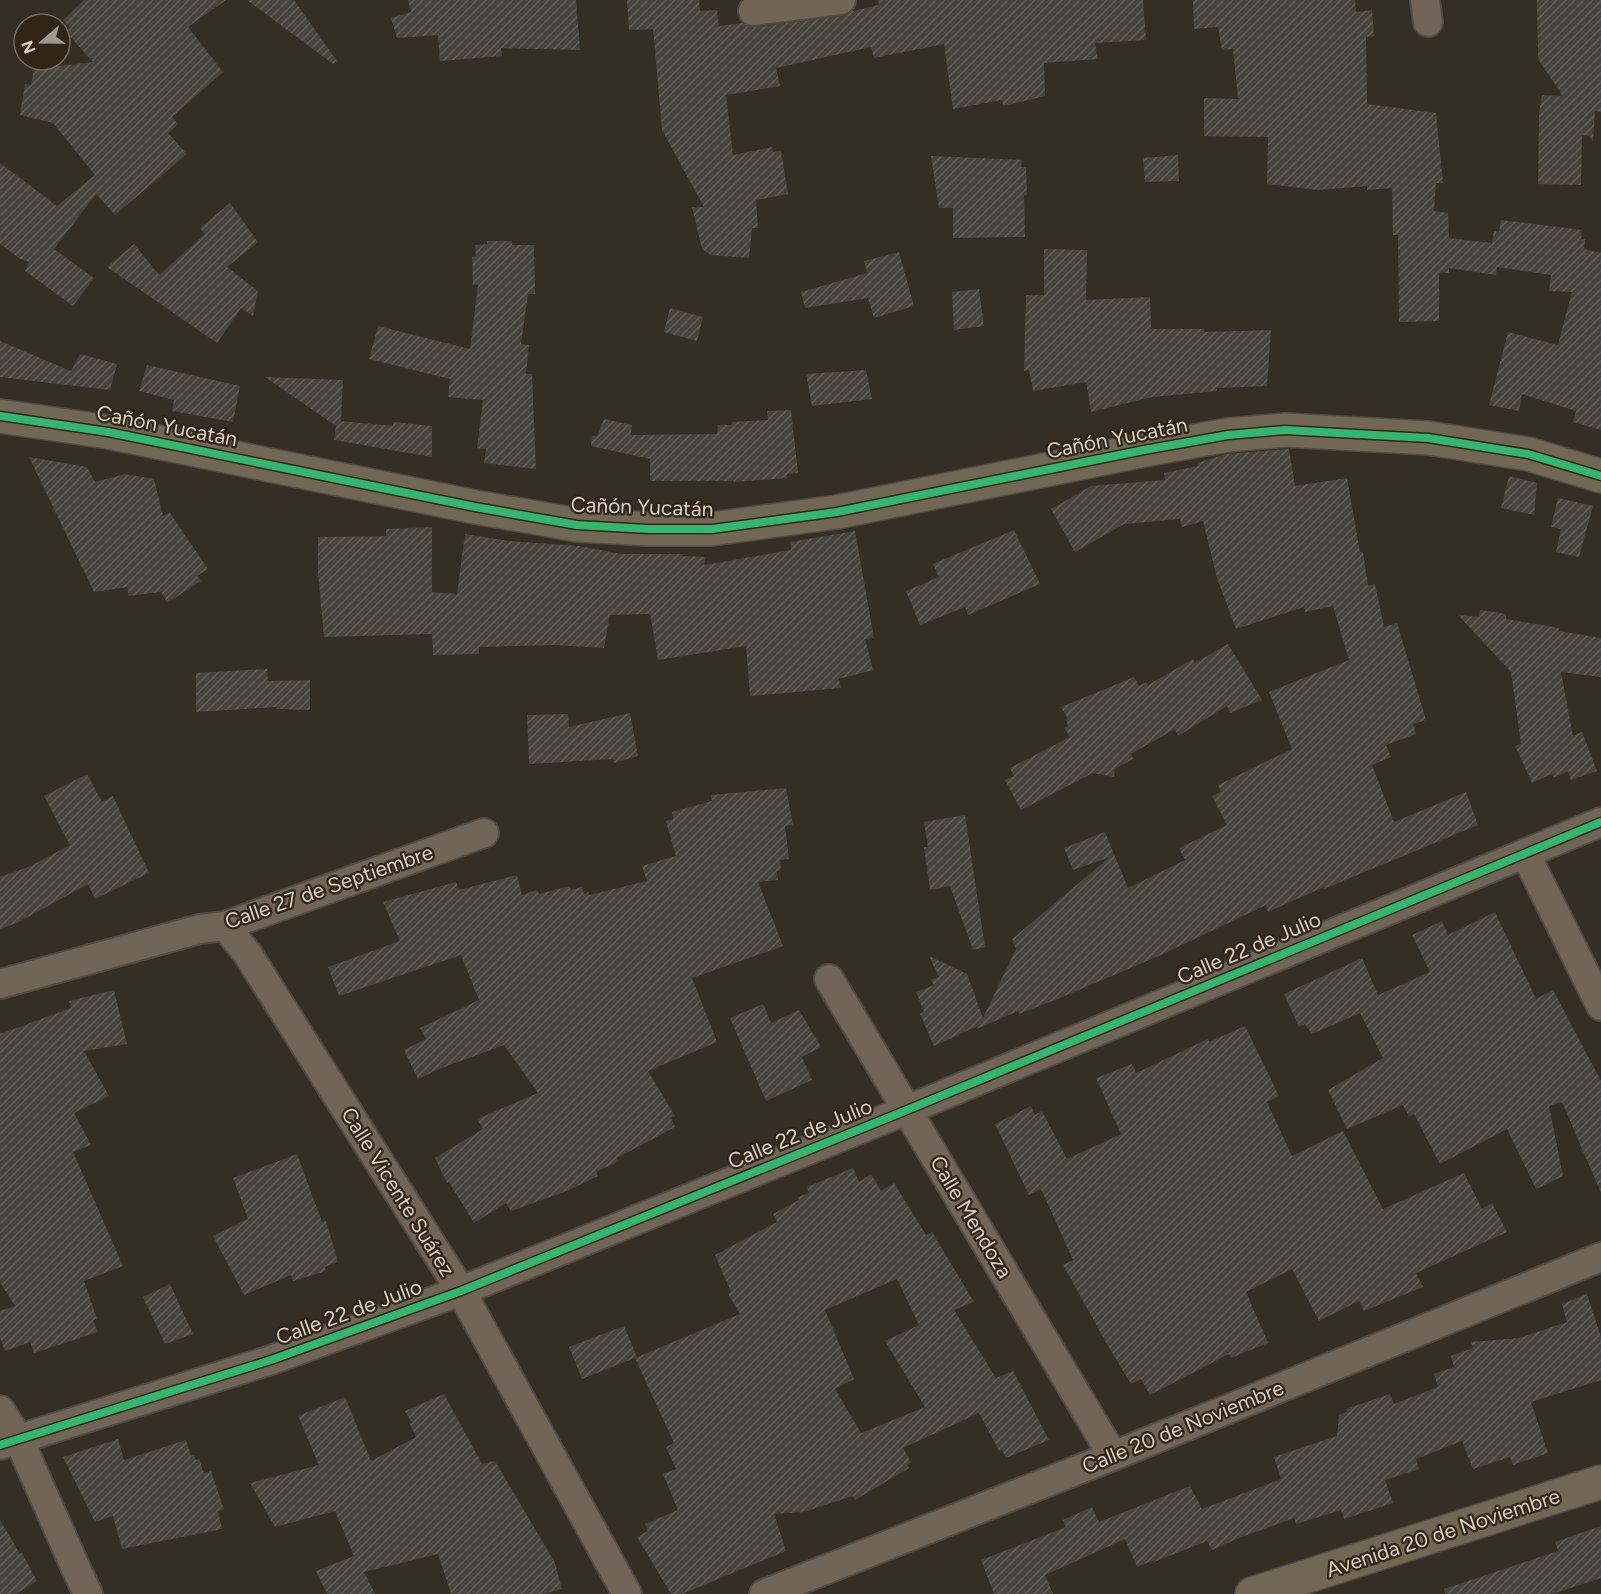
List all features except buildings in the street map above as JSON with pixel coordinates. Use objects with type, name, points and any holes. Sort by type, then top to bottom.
[{"type":"street","points":[[753,11],[841,0]]},
{"type":"street","name":"Cañón Yucatán","points":[[0,416],[108,432],[475,507],[566,523],[658,529],[712,529],[837,512],[1144,450],[1228,435],[1285,430],[1428,438],[1528,454],[1601,476]]},
{"type":"street","name":"Calle 22 de Julio","points":[[10,1442],[271,1360],[461,1291],[907,1110],[1601,822]]},
{"type":"street","name":"Calle 27 de Septiembre","points":[[0,984],[200,929],[225,926],[484,833]]},
{"type":"street","points":[[1525,852],[1601,1006]]},
{"type":"street","name":"Calle Vicente Suárez","points":[[225,926],[246,953],[461,1291],[627,1594]]},
{"type":"street","name":"Calle Mendoza","points":[[829,979],[1113,1456]]},
{"type":"street","name":"Calle 20 de Noviembre","points":[[764,1594],[1113,1456],[1601,1257]]},
{"type":"street","points":[[0,1410],[10,1442],[88,1594]]},
{"type":"street","name":"Avenida 20 de Noviembre","points":[[1252,1594],[1601,1482]]},
{"type":"cycle path","points":[[0,416],[108,432],[475,507],[577,525],[648,529],[712,529],[837,512],[1144,450],[1228,435],[1285,430],[1428,438],[1528,454],[1601,476]]},
{"type":"cycle path","points":[[0,1445],[271,1360],[461,1291],[907,1110],[1601,822]]}]
